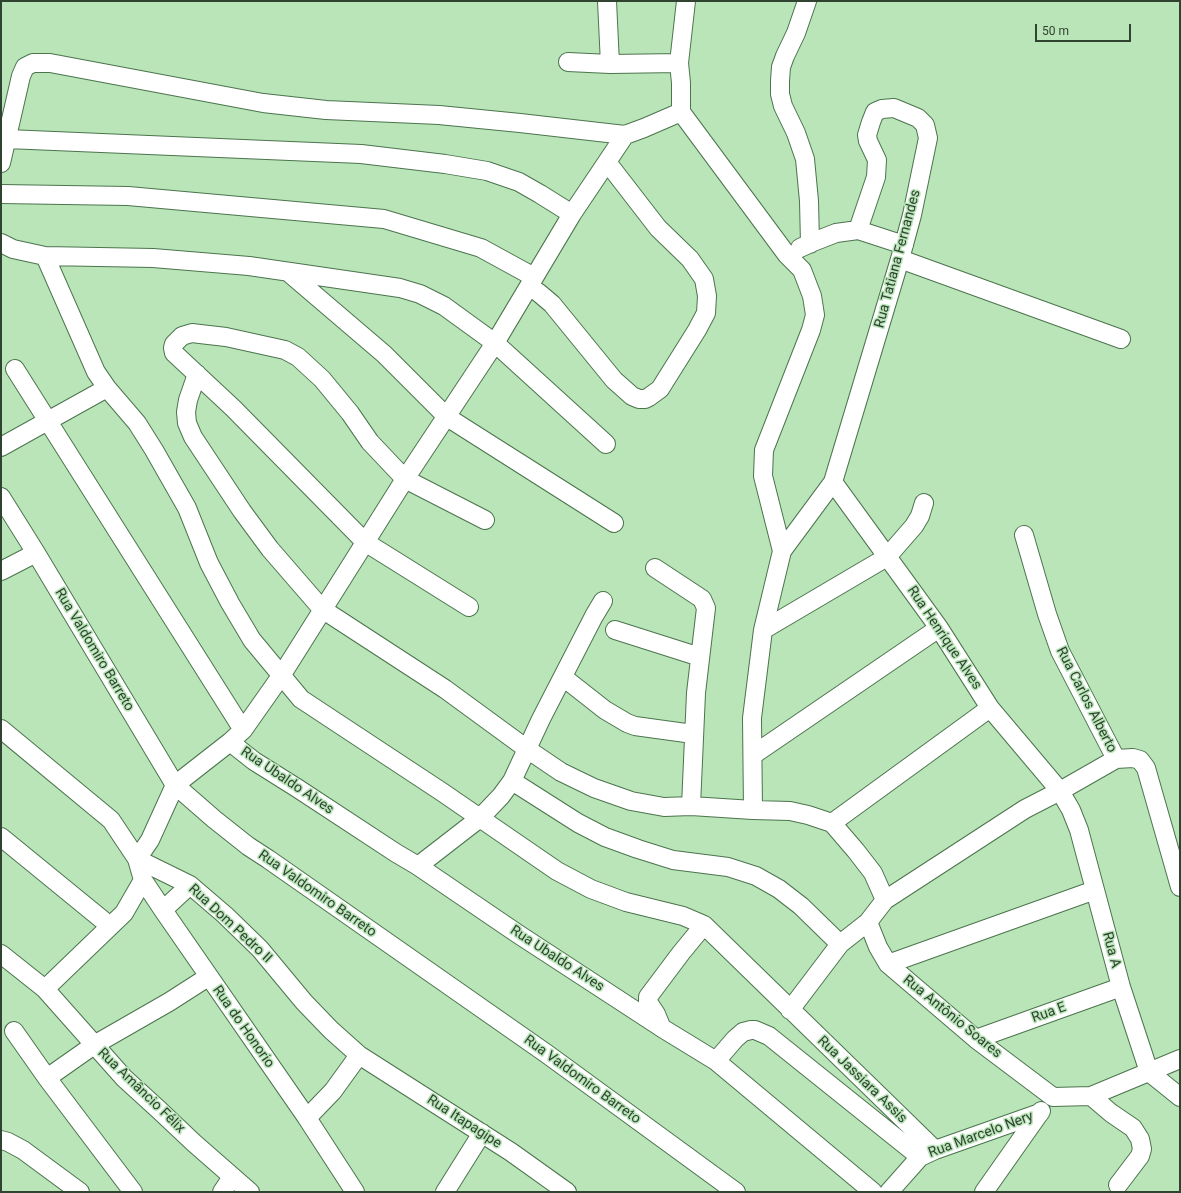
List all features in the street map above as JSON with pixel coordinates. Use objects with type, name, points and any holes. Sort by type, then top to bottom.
[{"type":"street","points":[[607,1],[610,64]]},
{"type":"street","points":[[686,1],[679,63],[681,112],[787,255],[802,270],[812,296],[815,315],[811,330],[764,450],[763,476],[782,551],[763,630],[752,718],[753,810]]},
{"type":"street","points":[[807,1],[796,33],[781,67],[780,94],[783,106],[796,133],[805,159],[809,195],[810,244]]},
{"type":"street","points":[[568,62],[610,64],[679,63]]},
{"type":"street","points":[[1,163],[22,76],[25,67],[33,63],[50,63],[263,103],[326,110],[439,115],[625,135],[681,112]]},
{"type":"street","name":"Rua Tatiana Fernandes","points":[[782,551],[832,482],[914,208],[928,138],[925,125],[918,118],[894,108],[882,109],[875,112],[870,122],[867,135],[877,163],[876,177],[858,230]]},
{"type":"street","points":[[1,729],[111,820],[137,859],[150,840],[175,785],[243,730],[281,676],[405,479],[494,343],[572,214],[625,135]]},
{"type":"street","points":[[6,139],[361,154],[445,164],[487,171],[519,182],[572,214]]},
{"type":"street","points":[[1,194],[128,196],[384,219],[481,248],[532,282],[539,293],[552,304],[614,380],[632,396],[639,399],[645,399],[660,389],[697,330],[706,313],[707,296],[704,279],[690,259],[658,228],[607,162]]},
{"type":"street","points":[[787,255],[836,233],[858,230],[902,252],[1121,339]]},
{"type":"street","points":[[1,244],[13,249],[44,256],[153,258],[248,266],[400,288],[420,294],[444,306],[494,343],[606,444]]},
{"type":"street","points":[[44,256],[96,372],[107,388],[137,423],[188,508],[209,563],[230,603],[252,640],[301,699],[557,871],[591,889],[626,902],[683,916],[704,925],[648,997],[648,1002],[656,1014],[662,1028]]},
{"type":"street","points":[[288,272],[384,354],[447,417],[614,523]]},
{"type":"street","points":[[468,607],[365,542],[197,374],[174,353],[174,344],[182,336],[192,333],[285,350],[298,357],[322,379],[350,413],[370,442],[405,479],[485,520]]},
{"type":"street","points":[[15,369],[243,730]]},
{"type":"street","points":[[197,374],[188,400],[186,412],[193,437],[270,549],[322,609],[445,689],[561,772],[594,788],[631,801],[664,807],[691,806],[790,811],[808,814],[832,823],[856,850],[873,873],[885,900]]},
{"type":"street","points":[[1,447],[107,388]]},
{"type":"street","name":"Rua Henrique Alves","points":[[832,482],[939,628],[990,708],[1060,791]]},
{"type":"street","name":"Rua Valdomiro Barreto","points":[[1,497],[175,785],[248,846],[547,1054],[736,1192]]},
{"type":"street","points":[[763,630],[887,556],[914,526],[920,516],[924,503]]},
{"type":"street","name":"Rua Carlos Alberto","points":[[1024,535],[1047,614],[1060,651],[1116,759],[1133,758],[1140,760],[1146,768],[1180,887]]},
{"type":"street","points":[[1,571],[36,553]]},
{"type":"street","points":[[655,568],[702,599],[706,608],[696,693],[691,806]]},
{"type":"street","points":[[418,866],[480,818],[501,796],[512,781],[526,748],[603,601]]},
{"type":"street","points":[[752,755],[939,628]]},
{"type":"street","points":[[615,630],[700,657]]},
{"type":"street","points":[[563,677],[605,710],[627,723],[635,726],[693,734]]},
{"type":"street","points":[[832,823],[990,708]]},
{"type":"street","name":"Rua Ubaldo Alves","points":[[230,742],[254,761],[418,866],[518,934],[716,1062],[873,1192]]},
{"type":"street","points":[[790,1010],[840,944],[868,922],[885,900],[1025,809],[1116,759]]},
{"type":"street","points":[[512,781],[578,823],[605,837],[673,860],[728,867],[756,876],[779,889],[801,906],[840,944]]},
{"type":"street","name":"Rua A","points":[[1060,791],[1071,810],[1079,830],[1121,986],[1149,1072]]},
{"type":"street","points":[[1,837],[110,926]]},
{"type":"street","name":"Rua do Honorio","points":[[137,859],[143,880],[162,910],[307,1118],[355,1192]]},
{"type":"street","name":"Rua Dom Pedro II","points":[[137,859],[190,885],[225,915],[260,949],[304,1002],[331,1030],[359,1055]]},
{"type":"street","points":[[44,989],[124,913],[143,880]]},
{"type":"street","points":[[162,910],[190,885]]},
{"type":"street","points":[[888,964],[1095,890]]},
{"type":"street","name":"Rua Antônio Soares","points":[[868,922],[878,947],[888,964],[976,1039],[1053,1097]]},
{"type":"street","name":"Rua Jassiara Assis","points":[[704,925],[790,1010],[927,1154]]},
{"type":"street","name":"Rua Amâncio Félix","points":[[1,954],[44,989],[124,1078],[250,1192]]},
{"type":"street","points":[[47,1078],[94,1045],[169,1002],[208,976]]},
{"type":"street","name":"Rua E","points":[[976,1039],[1121,986]]},
{"type":"street","points":[[716,1062],[735,1039],[743,1032],[755,1030],[769,1036],[927,1154]]},
{"type":"street","points":[[14,1031],[47,1078],[133,1192]]},
{"type":"street","points":[[307,1118],[333,1091],[359,1055]]},
{"type":"street","name":"Rua Itapagipe","points":[[359,1055],[511,1152],[567,1192]]},
{"type":"street","points":[[984,1192],[1053,1097],[1091,1096],[1180,1058]]},
{"type":"street","points":[[1149,1072],[1180,1097]]},
{"type":"street","points":[[1091,1096],[1111,1113],[1133,1128],[1140,1139],[1142,1148],[1140,1156],[1118,1185]]},
{"type":"street","name":"Rua Marcelo Nery","points":[[889,1192],[927,1154],[1040,1113]]},
{"type":"street","points":[[445,1192],[482,1133]]},
{"type":"street","points":[[1,1140],[8,1142],[22,1150],[62,1186],[80,1192]]},
{"type":"street","points":[[222,1192],[232,1177]]}]
